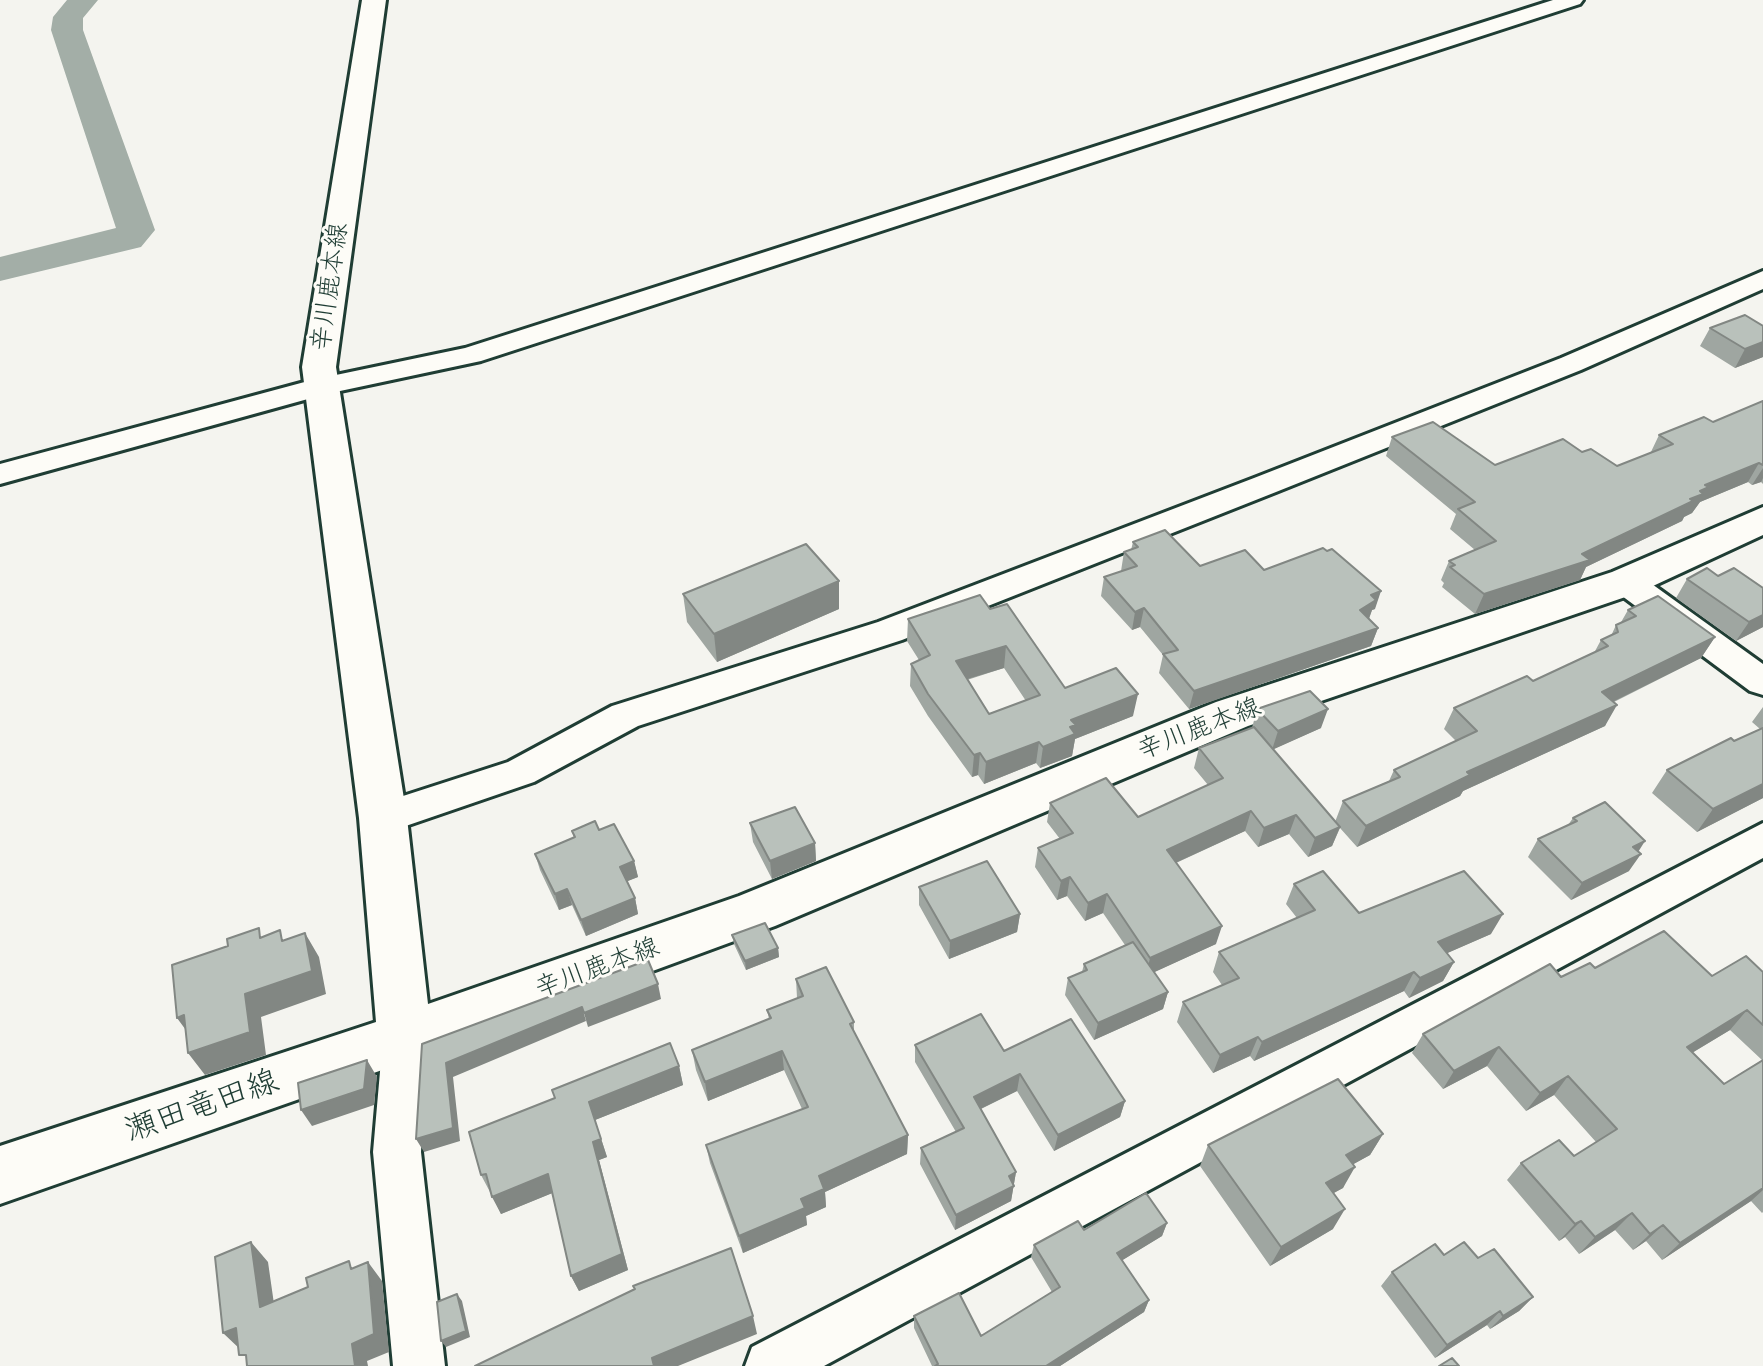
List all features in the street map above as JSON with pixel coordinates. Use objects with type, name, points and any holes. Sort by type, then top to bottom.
[{"type":"main road","name":"辛川鹿本線","points":[[374,0],[319,367],[383,818],[405,1037],[757,911],[1232,714],[1626,582],[1763,520]]},
{"type":"main road","name":"瀬田竜田線","points":[[0,1175],[405,1037]]},
{"type":"street","points":[[0,474],[322,386],[485,351],[1573,0]]},
{"type":"street","points":[[383,818],[521,772],[625,716],[890,631],[1280,480],[1571,364],[1763,279]]},
{"type":"street","points":[[1626,582],[1763,682]]},
{"type":"street","points":[[771,1366],[1763,839]]},
{"type":"street","points":[[405,1037],[397,1152],[419,1366]]},
{"type":"building","points":[[1745,315],[1763,326],[1763,342],[1745,349],[1710,328]]},
{"type":"building","points":[[1763,401],[1763,465],[1759,463],[1705,485],[1709,487],[1700,491],[1703,494],[1690,499],[1693,501],[1582,554],[1590,560],[1484,594],[1450,567],[1455,565],[1449,561],[1496,541],[1458,509],[1475,502],[1392,437],[1433,422],[1495,465],[1563,439],[1582,452],[1591,449],[1617,466],[1673,444],[1659,435],[1704,417],[1713,422]]},
{"type":"building","points":[[1165,530],[1200,566],[1245,550],[1264,570],[1323,548],[1327,551],[1332,549],[1381,591],[1371,595],[1376,600],[1360,610],[1378,628],[1194,691],[1163,654],[1178,650],[1144,608],[1135,612],[1104,577],[1137,566],[1124,552],[1138,547],[1133,542]]},
{"type":"building","points":[[806,544],[839,581],[714,634],[683,594]]},
{"type":"building","points":[[1707,568],[1718,576],[1734,568],[1763,588],[1763,615],[1749,622],[1687,579]]},
{"type":"building","points":[[980,595],[990,609],[1007,604],[1065,688],[1116,668],[1138,694],[1071,720],[1076,725],[1070,727],[1075,734],[1043,747],[1039,742],[986,762],[980,753],[974,755],[928,694],[911,664],[930,655],[908,619]],"holes":[[[1006,646],[1040,695],[989,714],[956,661]]]},
{"type":"building","points":[[1658,596],[1715,637],[1602,692],[1617,705],[1467,772],[1470,775],[1366,826],[1343,801],[1400,777],[1394,770],[1477,731],[1454,708],[1527,676],[1533,681],[1608,646],[1601,640],[1618,632],[1616,625],[1636,616],[1628,610]]},
{"type":"building","points":[[1310,691],[1328,709],[1278,731],[1257,709]]},
{"type":"building","points":[[1254,727],[1340,827],[1315,838],[1296,815],[1264,828],[1251,811],[1167,850],[1222,926],[1150,958],[1107,894],[1088,903],[1070,877],[1061,881],[1038,848],[1073,833],[1050,803],[1106,778],[1138,817],[1223,778],[1199,748]]},
{"type":"building","points":[[1763,728],[1763,784],[1713,809],[1667,770],[1731,738],[1734,741]]},
{"type":"building","points":[[1605,802],[1645,841],[1633,847],[1641,854],[1582,883],[1538,839],[1577,821],[1573,818]]},
{"type":"building","points":[[795,807],[815,843],[770,861],[750,823]]},
{"type":"building","points":[[595,821],[599,830],[614,824],[634,861],[620,867],[635,898],[581,920],[567,889],[555,894],[535,854],[575,837],[572,831]]},
{"type":"building","points":[[987,861],[1020,914],[950,941],[919,887]]},
{"type":"building","points":[[1323,871],[1359,913],[1464,871],[1503,914],[1438,942],[1454,962],[1420,978],[1414,972],[1262,1042],[1258,1037],[1220,1055],[1183,1002],[1239,978],[1219,952],[1315,910],[1294,884]]},
{"type":"building","points":[[765,923],[778,948],[745,961],[732,935]]},
{"type":"building","points":[[259,928],[260,938],[280,930],[282,941],[305,933],[312,971],[245,994],[250,1032],[188,1053],[184,1015],[177,1018],[172,965],[228,946],[227,939]]},
{"type":"building","points":[[1664,931],[1712,976],[1746,956],[1763,972],[1763,1025],[1747,1010],[1687,1047],[1724,1084],[1763,1060],[1763,1188],[1680,1243],[1663,1225],[1650,1234],[1632,1213],[1595,1237],[1581,1221],[1575,1224],[1521,1163],[1559,1140],[1574,1156],[1617,1129],[1568,1076],[1540,1093],[1499,1047],[1454,1071],[1423,1034],[1550,964],[1561,977],[1590,963],[1595,968]]},
{"type":"building","points":[[1133,942],[1168,992],[1098,1023],[1068,978],[1087,970],[1084,964]]},
{"type":"building","points":[[648,960],[658,984],[584,1013],[582,1007],[446,1063],[453,1128],[416,1139],[422,1044]]},
{"type":"building","points":[[826,967],[854,1022],[850,1024],[908,1135],[819,1176],[824,1189],[801,1199],[805,1208],[739,1236],[706,1145],[808,1107],[782,1051],[705,1082],[692,1050],[771,1018],[767,1010],[803,996],[796,979]]},
{"type":"building","points":[[981,1014],[1004,1051],[1071,1019],[1125,1101],[1058,1135],[1020,1074],[974,1097],[1016,1172],[1009,1176],[1014,1186],[956,1215],[921,1148],[964,1128],[915,1045]]},
{"type":"building","points":[[670,1043],[679,1066],[589,1102],[601,1139],[593,1142],[622,1254],[571,1276],[548,1174],[492,1197],[486,1174],[481,1175],[469,1132],[555,1098],[552,1090]]},
{"type":"building","points":[[367,1060],[364,1089],[301,1110],[298,1083]]},
{"type":"building","points":[[1338,1079],[1383,1134],[1346,1155],[1355,1167],[1326,1183],[1345,1209],[1281,1247],[1208,1145]]},
{"type":"building","points":[[1146,1193],[1167,1223],[1117,1253],[1149,1300],[1046,1366],[935,1366],[938,1364],[914,1316],[959,1293],[981,1336],[1060,1287],[1034,1245],[1078,1221],[1084,1230]]},
{"type":"building","points":[[251,1242],[260,1307],[308,1287],[306,1278],[349,1261],[351,1269],[368,1262],[374,1334],[352,1344],[355,1366],[247,1366],[246,1355],[239,1355],[236,1328],[223,1333],[215,1257]]},
{"type":"building","points":[[1464,1242],[1478,1258],[1494,1249],[1533,1297],[1503,1316],[1500,1311],[1447,1345],[1392,1272],[1435,1244],[1444,1255]]},
{"type":"building","points":[[731,1248],[753,1316],[652,1358],[654,1366],[475,1366],[635,1289],[633,1286]]},
{"type":"building","points":[[457,1294],[466,1331],[441,1341],[437,1302]]},
{"type":"building","points":[[1452,1358],[1459,1366],[1439,1366]]},
{"type":"waterway","points":[[0,269],[127,239],[136,230],[67,30],[68,17],[83,0]]}]
